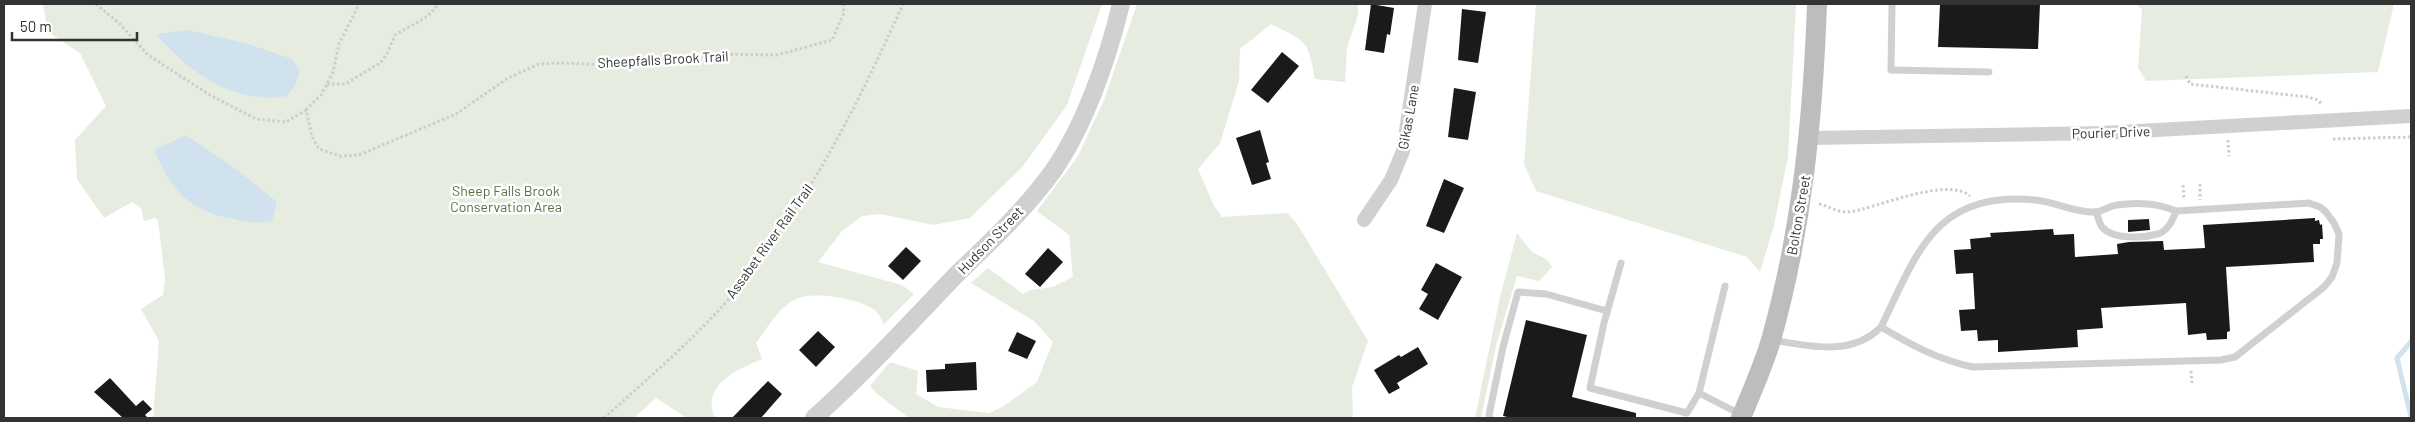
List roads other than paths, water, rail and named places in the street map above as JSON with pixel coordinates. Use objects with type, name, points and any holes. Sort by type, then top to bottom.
[{"type":"main road","name":"Bolton Street","points":[[1742,417],[1771,340],[1799,217],[1810,138],[1817,4]]},
{"type":"street","name":"Hudson Street","points":[[814,418],[849,387],[1000,232],[1053,171],[1076,130],[1115,27],[1121,4]]},
{"type":"street","name":"Hudson Street","points":[[1115,27],[1128,4]]},
{"type":"street","name":"Gikas Lane","points":[[1364,220],[1391,180],[1403,151],[1426,4]]},
{"type":"street","name":"Pourier Drive","points":[[1810,138],[2102,133],[2411,116]]},
{"type":"lane","points":[[1892,4],[1891,70],[1989,72]]},
{"type":"lane","points":[[1771,340],[1817,347],[1838,347],[1857,344],[1881,327],[1924,243],[1946,219],[1980,205],[2013,199],[2038,200],[2096,212],[2116,205],[2161,204],[2176,211],[2309,203],[2320,207],[2334,223],[2339,234],[2338,263],[2324,287],[2235,357],[2221,360],[1972,367],[1952,363],[1921,351],[1881,327]]},
{"type":"lane","points":[[2096,212],[2101,226],[2110,233],[2128,237],[2159,234],[2172,223],[2176,211]]},
{"type":"lane","points":[[1621,263],[1607,311],[1590,388],[1686,413],[1700,393],[1725,286]]},
{"type":"lane","points":[[1490,418],[1488,415],[1503,347],[1518,292],[1546,294],[1607,311]]},
{"type":"lane","points":[[1700,393],[1742,417]]},
{"type":"water","points":[[188,30],[248,44],[292,59],[300,71],[295,86],[287,96],[267,98],[231,91],[214,83],[183,61],[156,34]]},
{"type":"water","points":[[186,135],[236,169],[277,202],[272,221],[253,222],[239,220],[205,211],[184,197],[175,188],[154,150]]},
{"type":"waterway","points":[[2411,342],[2397,358],[2411,417]]},
{"type":"park label","name":"Sheep Falls Brook Conservation Area","points":[[506,198]]}]
